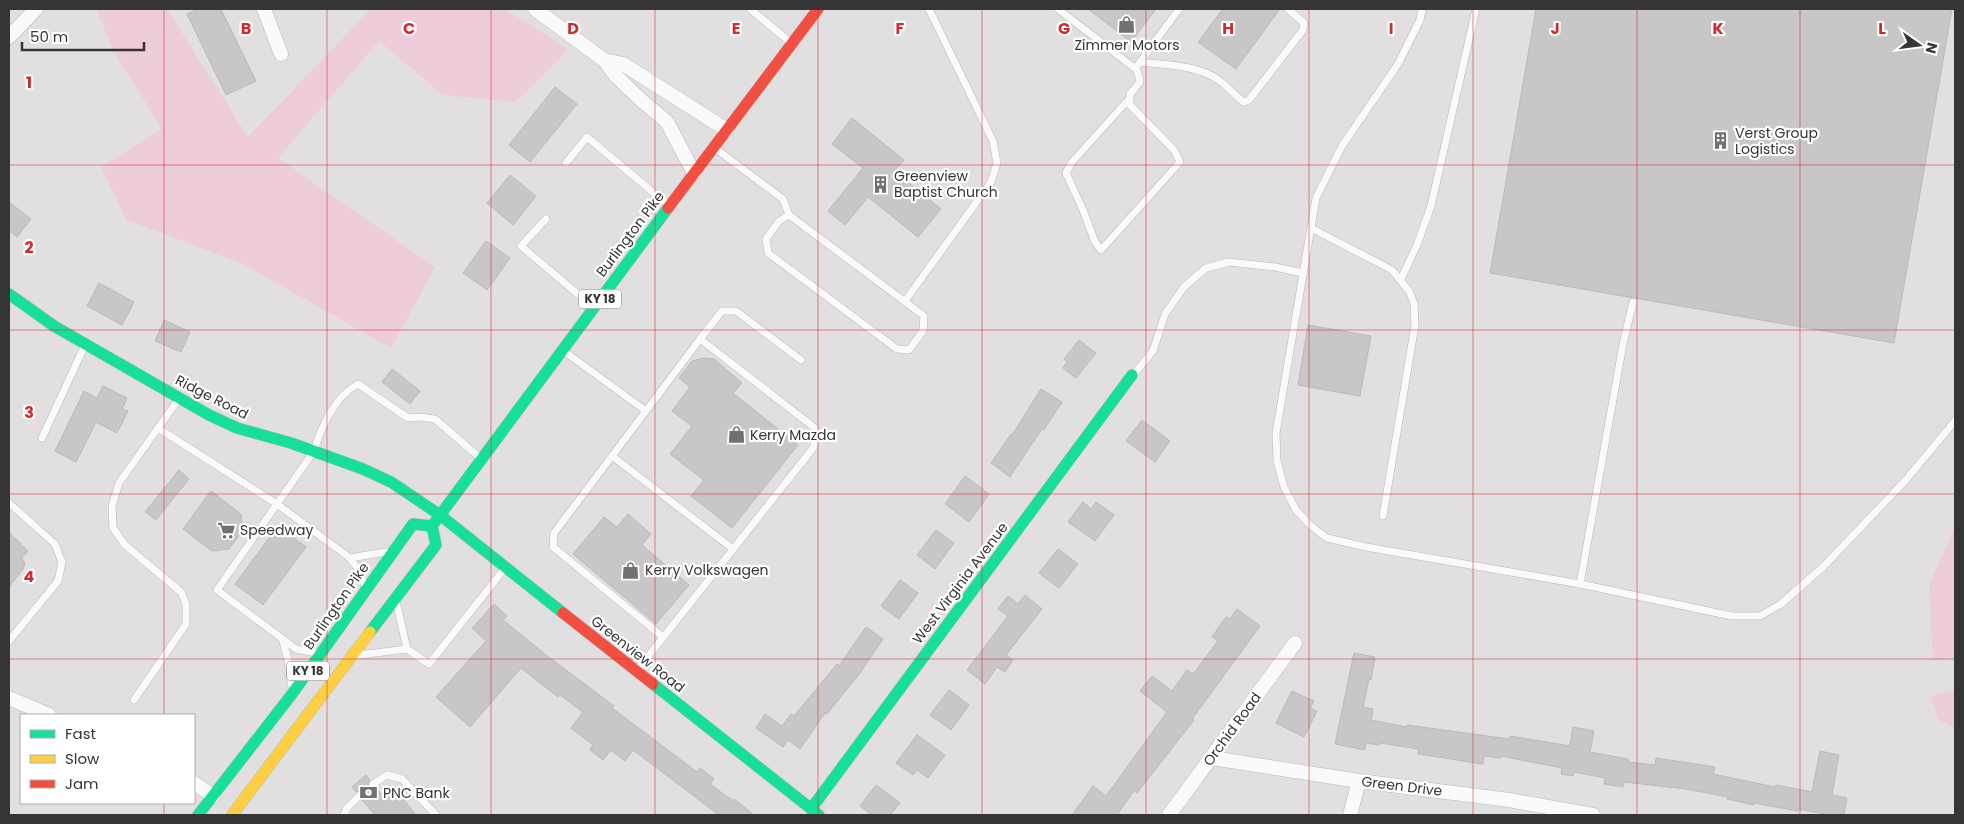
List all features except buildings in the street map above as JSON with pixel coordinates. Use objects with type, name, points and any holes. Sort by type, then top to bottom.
[{"type":"street","points":[[9,37],[36,9]]},
{"type":"street","points":[[264,9],[281,54]]},
{"type":"street","points":[[535,9],[604,60],[616,76],[667,122],[694,173]]},
{"type":"street","name":"Burlington Pike","points":[[198,815],[292,694],[413,524],[432,526],[669,206],[818,9]]},
{"type":"street","points":[[604,60],[623,64],[727,130]]},
{"type":"street","name":"Ridge Road","points":[[9,294],[54,326],[86,345],[179,398],[237,428],[314,451],[363,469],[391,482],[440,515]]},
{"type":"street","name":"West Virginia Avenue","points":[[815,812],[1132,375]]},
{"type":"street","name":"Greenview Road","points":[[440,515],[815,812]]},
{"type":"street","name":"KY 18","points":[[235,814],[436,545],[432,526]]},
{"type":"street","name":"Orchid Road","points":[[1169,815],[1295,643]]},
{"type":"street","points":[[9,698],[47,714]]},
{"type":"street","name":"Green Drive","points":[[1212,758],[1358,781],[1509,800],[1593,815]]},
{"type":"street","points":[[1350,815],[1358,781]]},
{"type":"street","points":[[195,784],[213,796]]},
{"type":"lane","points":[[750,9],[792,43]]},
{"type":"lane","points":[[904,301],[991,182],[997,163],[993,141],[928,9]]},
{"type":"lane","points":[[1058,9],[1137,70],[1140,82],[1130,94],[1130,98],[1130,105],[1174,150],[1180,162],[1101,250],[1095,242],[1066,173],[1072,162],[1130,98]]},
{"type":"lane","points":[[1134,68],[1179,9]]},
{"type":"lane","points":[[1140,62],[1200,71],[1219,79],[1244,102],[1249,100],[1303,30],[1304,23],[1288,9]]},
{"type":"lane","points":[[1422,9],[1420,20],[1398,64],[1342,146],[1316,198],[1276,434],[1277,461],[1284,487],[1296,510],[1311,526],[1327,538],[1366,547],[1580,584],[1732,616],[1760,616],[1781,604],[1823,567],[1904,482],[1955,421]]},
{"type":"lane","points":[[1401,279],[1417,245],[1431,206],[1476,9]]},
{"type":"lane","points":[[566,163],[587,137],[669,206]]},
{"type":"lane","points":[[714,147],[783,199],[789,215],[924,316],[923,331],[909,350],[897,349],[768,253],[766,239],[779,220],[789,215]]},
{"type":"lane","points":[[546,219],[521,246],[594,308]]},
{"type":"lane","points":[[1311,228],[1392,270],[1401,279],[1414,303],[1415,325],[1384,516]]},
{"type":"lane","points":[[1132,375],[1153,351],[1156,336],[1170,308],[1184,287],[1206,268],[1229,262],[1274,267],[1303,273]]},
{"type":"lane","points":[[1580,584],[1632,302]]},
{"type":"lane","points":[[663,637],[553,547],[554,533],[722,311],[736,311],[801,360]]},
{"type":"lane","points":[[636,671],[814,447],[815,428],[700,339]]},
{"type":"lane","points":[[42,438],[86,345]]},
{"type":"lane","points":[[562,350],[646,411]]},
{"type":"lane","points":[[321,654],[308,653],[296,649],[217,590],[314,451],[319,434],[348,389],[358,384],[408,418],[435,419],[482,459]]},
{"type":"lane","points":[[134,700],[186,624],[186,604],[181,592],[125,545],[113,528],[112,506],[119,483],[179,398]]},
{"type":"lane","points":[[158,428],[277,504],[350,558],[360,572],[366,590]]},
{"type":"lane","points":[[612,456],[733,549]]},
{"type":"lane","points":[[9,503],[55,544],[62,562],[58,581],[9,641]]},
{"type":"lane","points":[[350,558],[379,554],[395,549]]},
{"type":"lane","points":[[353,655],[406,649],[429,664],[505,568]]},
{"type":"lane","points":[[396,598],[406,649]]},
{"type":"lane","points":[[283,640],[290,668],[292,694]]},
{"type":"lane","points":[[373,784],[387,775],[402,779],[436,815]]},
{"type":"lane","points":[[344,815],[347,808],[359,796]]},
{"type":"shaded area","points":[[96,9],[167,9],[248,137],[371,9],[505,9],[568,49],[516,102],[443,95],[379,41],[278,158],[435,267],[391,348],[243,264],[127,220],[101,167],[162,129],[114,52]]},
{"type":"shaded area","points":[[1955,527],[1955,658],[1933,661],[1929,586]]},
{"type":"shaded area","points":[[1955,690],[1955,729],[1938,719],[1931,696]]},
{"type":"traffic: fast","points":[[370,632],[436,545],[432,526],[668,208]]},
{"type":"traffic: fast","points":[[9,294],[54,326],[209,415],[237,428],[291,443],[363,469],[391,482],[440,515],[563,613]]},
{"type":"traffic: fast","points":[[811,809],[1132,375]]},
{"type":"traffic: fast","points":[[198,815],[292,694],[413,524],[432,526]]},
{"type":"traffic: fast","points":[[653,684],[819,815]]},
{"type":"traffic: slow","points":[[232,815],[370,632]]},
{"type":"traffic: jam","points":[[668,208],[818,9]]},
{"type":"traffic: jam","points":[[563,613],[653,684]]},
{"type":"place","name":"Zimmer Motors","points":[[1127,25]]},
{"type":"place","name":"Verst Group Logistics","points":[[1721,141]]},
{"type":"place","name":"Greenview Baptist Church","points":[[880,184]]},
{"type":"place","name":"Kerry Mazda","points":[[736,435]]},
{"type":"place","name":"Speedway","points":[[226,530]]},
{"type":"place","name":"Kerry Volkswagen","points":[[631,570]]},
{"type":"place","name":"PNC Bank","points":[[369,793]]}]
